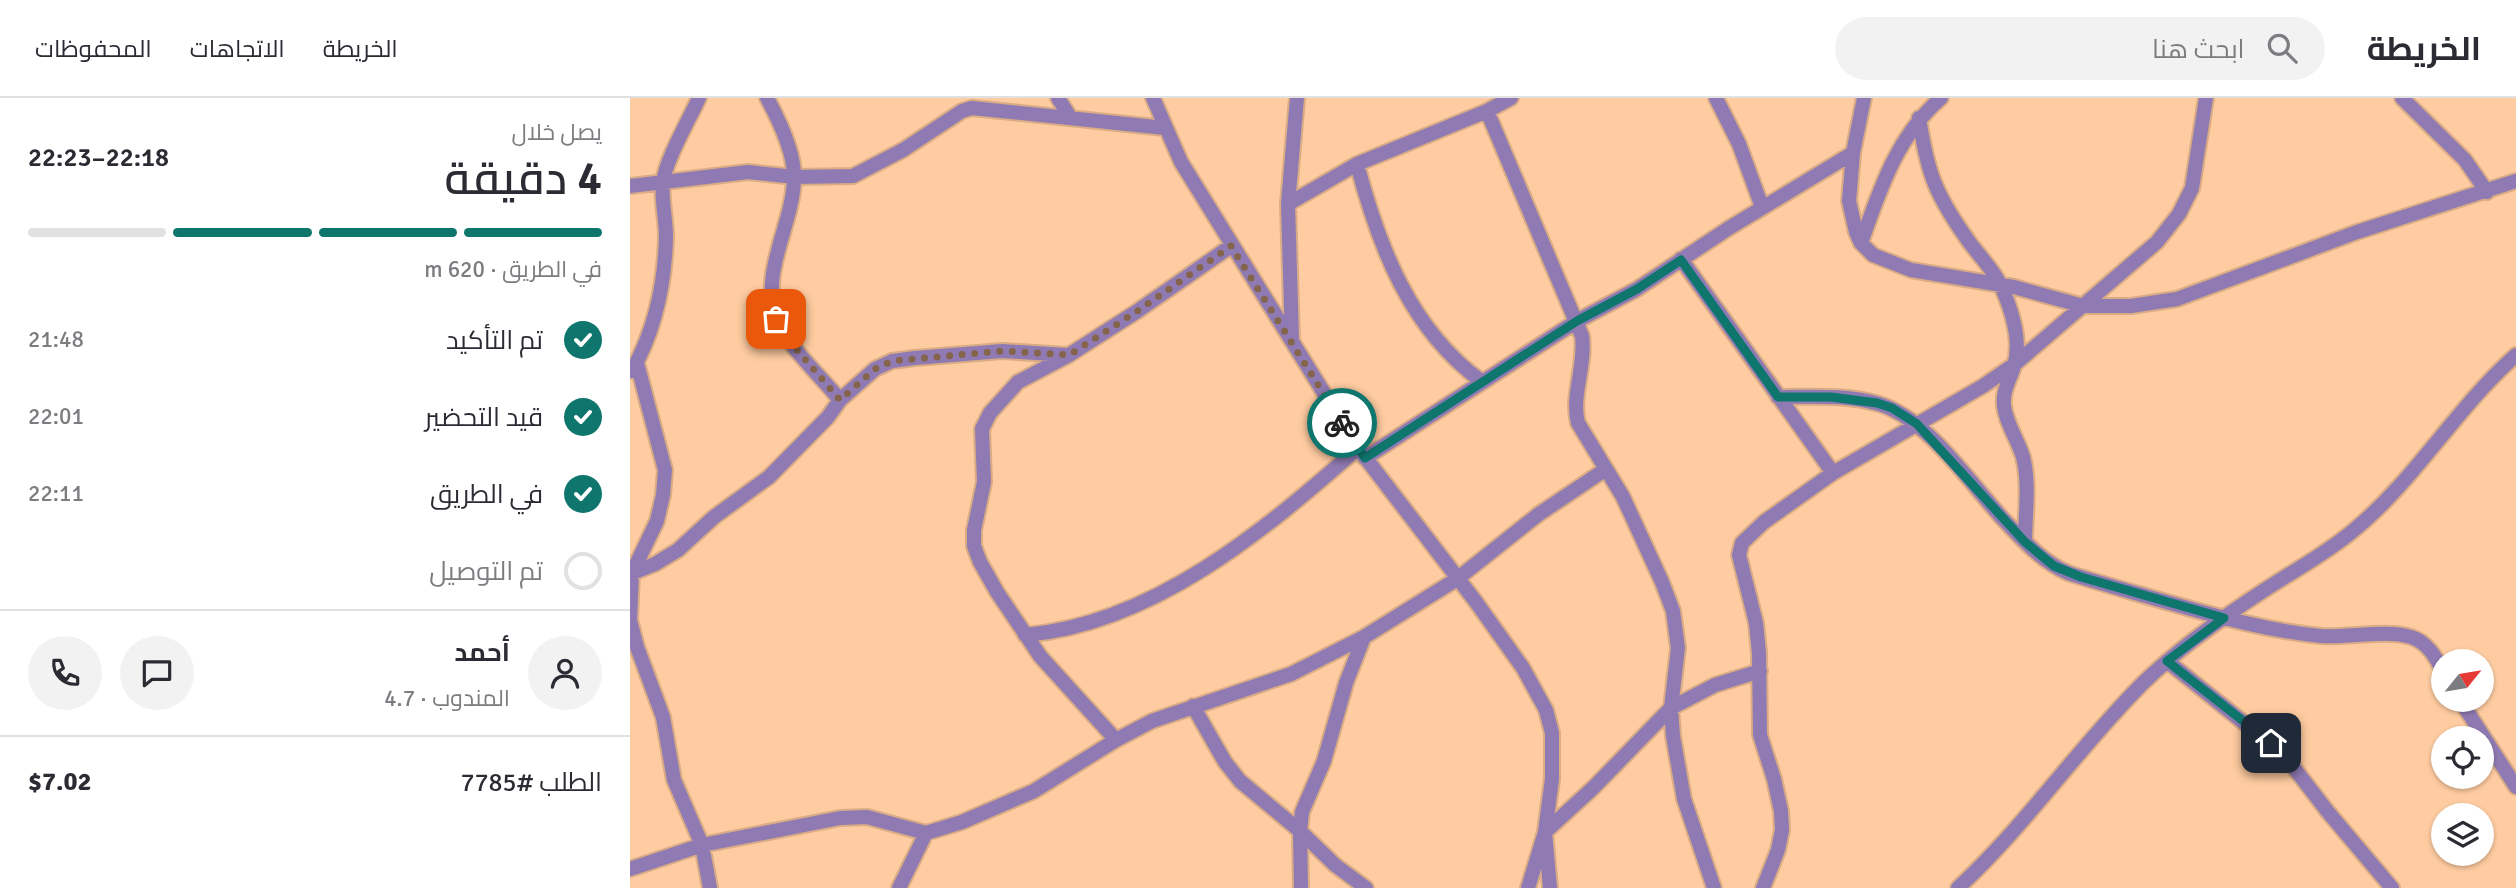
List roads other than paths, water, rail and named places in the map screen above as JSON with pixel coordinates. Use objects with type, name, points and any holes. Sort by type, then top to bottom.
[{"type":"street","points":[[699,98],[663,183],[666,235],[664,271],[658,306],[645,347],[633,369],[665,470],[657,521],[631,573],[632,631],[663,717],[674,780],[702,845],[710,888]]},
{"type":"street","points":[[767,98],[787,142],[795,177],[773,281],[776,319],[792,344],[840,400]]},
{"type":"street","points":[[972,108],[984,98]]},
{"type":"street","points":[[1058,98],[1070,117]]},
{"type":"street","points":[[1153,98],[1181,162],[1361,453],[1523,668],[1546,710],[1552,733],[1553,759],[1545,832],[1550,888]]},
{"type":"street","points":[[1292,342],[1288,204],[1297,98]]},
{"type":"street","points":[[1288,204],[1357,163],[1487,111],[1511,98]]},
{"type":"street","points":[[1716,98],[1739,144],[1762,207]]},
{"type":"street","points":[[1864,98],[1853,153],[1849,201],[1851,219],[1861,243],[1873,255],[1902,268],[2001,285],[2083,306],[2131,306],[2177,299],[2357,232],[2516,181]]},
{"type":"street","points":[[1861,243],[1885,180],[1909,132],[1919,118],[1941,98]]},
{"type":"street","points":[[1762,888],[1778,850],[1782,830],[1781,811],[1760,734],[1760,671],[1756,624],[1740,548],[1749,533],[1833,473],[1983,386],[2015,364],[2157,242],[2179,214],[2194,179],[2206,98]]},
{"type":"street","points":[[2402,98],[2465,160],[2487,192]]},
{"type":"street","points":[[630,186],[748,172],[795,177],[837,177],[864,172],[962,111],[972,108],[1165,128]]},
{"type":"street","points":[[1487,111],[1577,321],[1584,350],[1577,417],[1581,428],[1631,513],[1673,611],[1678,648],[1671,708],[1684,799],[1714,888]]},
{"type":"street","points":[[1919,118],[1926,162],[1938,193],[1965,237],[2001,285],[2016,334],[2015,364],[2005,390],[2004,405],[2021,451],[2025,471],[2025,542]]},
{"type":"street","points":[[1025,635],[1088,624],[1132,608],[1162,593],[1258,530],[1361,453],[1577,321],[1637,289],[1762,207],[1853,153]]},
{"type":"street","points":[[1357,163],[1371,217],[1400,283],[1428,330],[1443,349],[1481,381]]},
{"type":"street","points":[[1116,740],[1040,656],[979,562],[974,546],[974,530],[984,482],[982,429],[990,412],[1018,382],[1069,355],[1231,246]]},
{"type":"street","points":[[1681,260],[1833,473]]},
{"type":"street","points":[[631,573],[655,564],[678,550],[714,517],[769,477],[828,417],[840,400],[875,369],[892,361],[1002,351],[1069,355]]},
{"type":"street","points":[[1958,888],[2006,839],[2105,723],[2167,661],[2224,618],[2355,529],[2417,466],[2484,386],[2516,355]]},
{"type":"street","points":[[1778,397],[1831,397],[1877,403],[1892,408],[1917,424],[2025,542],[2054,566],[2068,573],[2224,618],[2322,636],[2394,634],[2413,637],[2431,650]]},
{"type":"street","points":[[630,869],[702,845],[840,818],[867,817],[926,833],[962,822],[1034,791],[1152,721],[1291,674],[1364,637],[1457,579],[1539,514],[1606,469]]},
{"type":"street","points":[[1301,888],[1300,831],[1303,812],[1324,761],[1346,683],[1364,637]]},
{"type":"street","points":[[2167,661],[2284,755],[2392,888]]},
{"type":"street","points":[[1528,888],[1545,832],[1593,789],[1671,708],[1715,685],[1760,671]]},
{"type":"street","points":[[1193,706],[1225,762],[1240,781],[1300,831],[1335,865],[1366,888]]},
{"type":"street","points":[[2468,712],[2516,788]]},
{"type":"street","points":[[899,888],[926,833]]}]
